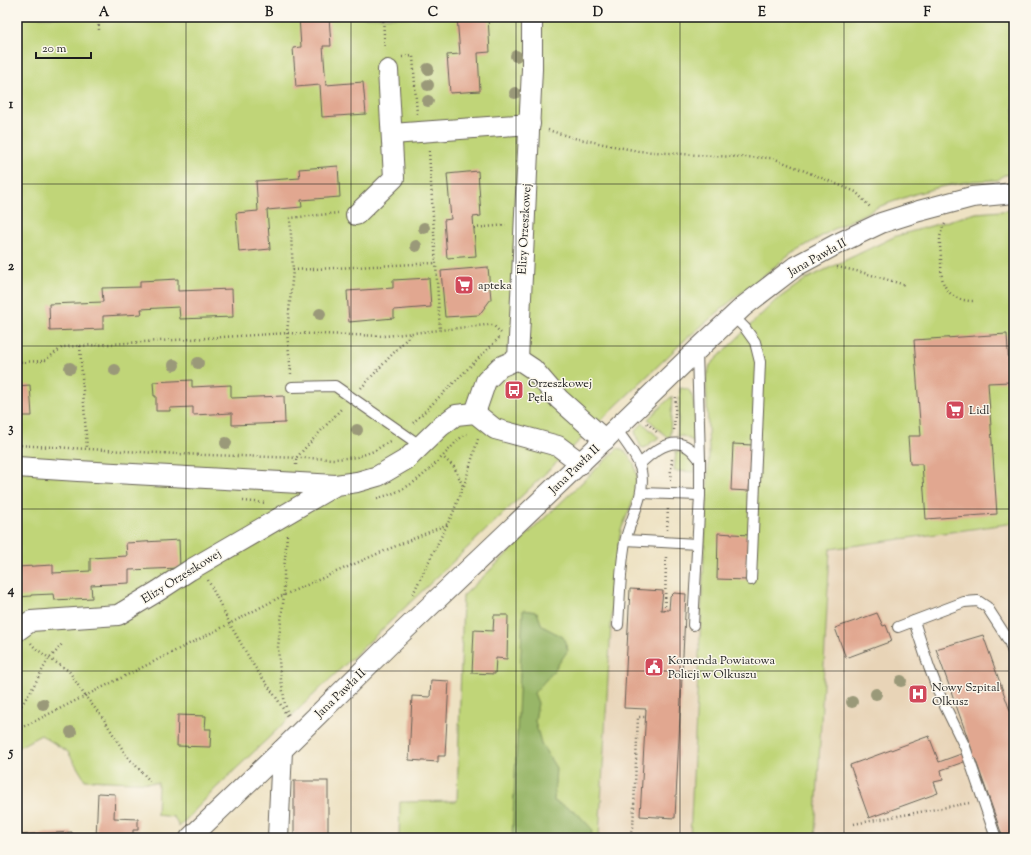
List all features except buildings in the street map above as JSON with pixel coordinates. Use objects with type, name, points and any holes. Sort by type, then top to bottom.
[{"type":"street","name":"Elizy Orzeszkowej","points":[[518,359],[530,124],[532,17]]},
{"type":"street","points":[[356,215],[394,178],[386,64]]},
{"type":"street","points":[[392,134],[530,124]]},
{"type":"street","name":"Jana Pawła II","points":[[190,838],[390,644],[744,306],[796,266],[881,223],[972,197],[1014,193]]},
{"type":"street","points":[[581,463],[558,446],[495,429],[475,413],[486,381],[500,367],[518,359],[533,369],[559,398],[610,434]]},
{"type":"street","name":"Elizy Orzeszkowej","points":[[17,467],[336,485],[357,482],[378,476],[407,458],[440,426],[456,415],[475,413]]},
{"type":"street","name":"Elizy Orzeszkowej","points":[[22,635],[31,620],[118,615],[200,564],[336,485]]},
{"type":"street","points":[[278,838],[282,750]]},
{"type":"lane","points":[[733,316],[745,328],[755,342],[760,362],[751,580]]},
{"type":"lane","points":[[692,625],[700,495],[697,350]]},
{"type":"lane","points":[[292,388],[335,386],[421,446]]},
{"type":"lane","points":[[610,434],[633,452],[641,470],[642,481],[641,493],[628,530],[622,561],[618,625]]},
{"type":"lane","points":[[639,464],[658,448],[673,443],[681,444],[690,448],[700,460]]},
{"type":"lane","points":[[641,493],[700,495]]},
{"type":"lane","points":[[626,540],[697,544]]},
{"type":"lane","points":[[898,627],[964,602],[978,601],[987,606],[1012,640],[1014,655]]},
{"type":"lane","points":[[914,621],[941,698],[965,747],[996,838]]},
{"type":"path","points":[[98,17],[99,30]]},
{"type":"path","points":[[384,17],[386,64]]},
{"type":"path","points":[[530,124],[574,138],[638,150],[713,156],[773,158],[856,192],[876,212]]},
{"type":"path","points":[[428,150],[440,330]]},
{"type":"path","points":[[289,359],[287,333],[293,270],[290,218]]},
{"type":"path","points":[[945,223],[942,228],[940,238],[942,276],[944,283],[950,292],[958,299],[973,301]]},
{"type":"path","points":[[474,228],[507,225]]},
{"type":"path","points":[[293,270],[436,263]]},
{"type":"path","points":[[836,266],[905,285]]},
{"type":"path","points":[[17,362],[44,361],[63,348],[80,346],[287,333],[384,336],[493,325],[502,334],[402,433],[374,451],[357,458],[335,459],[177,454],[17,445]]},
{"type":"path","points":[[80,346],[87,449]]},
{"type":"path","points":[[371,499],[385,496],[406,488],[430,471],[458,441],[465,435],[469,434]]},
{"type":"path","points":[[412,596],[453,513],[464,486],[480,434]]},
{"type":"path","points":[[443,457],[454,467],[464,486]]},
{"type":"path","points":[[239,501],[271,503]]},
{"type":"path","points":[[200,564],[230,624],[254,666],[278,700],[290,721],[282,689],[279,641],[284,595],[285,551],[290,512]]},
{"type":"path","points":[[17,730],[230,624],[284,595],[448,524]]},
{"type":"path","points":[[665,610],[666,590]]},
{"type":"path","points":[[22,635],[35,648],[69,671],[85,696],[104,718],[126,756],[150,781]]},
{"type":"path","points":[[17,712],[49,658],[62,644]]},
{"type":"path","points":[[627,838],[633,828],[638,717],[645,717]]},
{"type":"path","points":[[854,824],[983,800]]},
{"type":"shaded area","name":"Nowy Szpital Olkusz","points":[[1014,523],[1014,838],[815,838],[830,549]]},
{"type":"shaded area","points":[[630,589],[663,591],[662,610],[669,610],[670,597],[674,593],[686,594],[685,625],[701,625],[690,838],[599,838],[611,625],[628,625]]},
{"type":"green space","points":[[17,17],[1014,17],[1014,174],[1004,175],[998,180],[973,181],[940,187],[878,207],[832,230],[791,254],[736,297],[686,339],[215,789],[179,827],[174,817],[157,815],[158,783],[85,780],[68,752],[41,735],[17,748]]},
{"type":"green space","points":[[1014,210],[1014,523],[830,549],[815,838],[690,838],[709,453],[706,380],[710,365],[775,301],[806,279],[896,236],[976,213]]},
{"type":"green space","points":[[680,388],[687,389],[690,392],[694,404],[696,439],[693,441],[683,436],[677,436]]},
{"type":"green space","points":[[672,396],[670,437],[667,437],[648,419]]},
{"type":"green space","points":[[643,423],[659,438],[644,448],[641,447],[635,431]]},
{"type":"green space","points":[[618,448],[626,452],[634,463],[638,480],[637,491],[621,530],[616,561],[599,838],[399,838],[400,802],[457,801],[463,596]]},
{"type":"green space","points":[[676,451],[684,454],[692,460],[695,467],[695,472],[674,471]]},
{"type":"green space","points":[[523,610],[537,612],[542,626],[563,637],[568,650],[553,672],[534,693],[538,703],[535,721],[541,743],[556,768],[554,801],[576,812],[592,829],[591,838],[512,838]]},
{"type":"place","name":"apteka","points":[[464,285]]},
{"type":"place","name":"Orzeszkowej Pętla","points":[[514,390]]},
{"type":"place","name":"Lidl","points":[[955,410]]},
{"type":"place","name":"Komenda Powiatowa Policji w Olkuszu","points":[[654,667]]},
{"type":"place","name":"Nowy Szpital Olkusz","points":[[918,694]]}]
